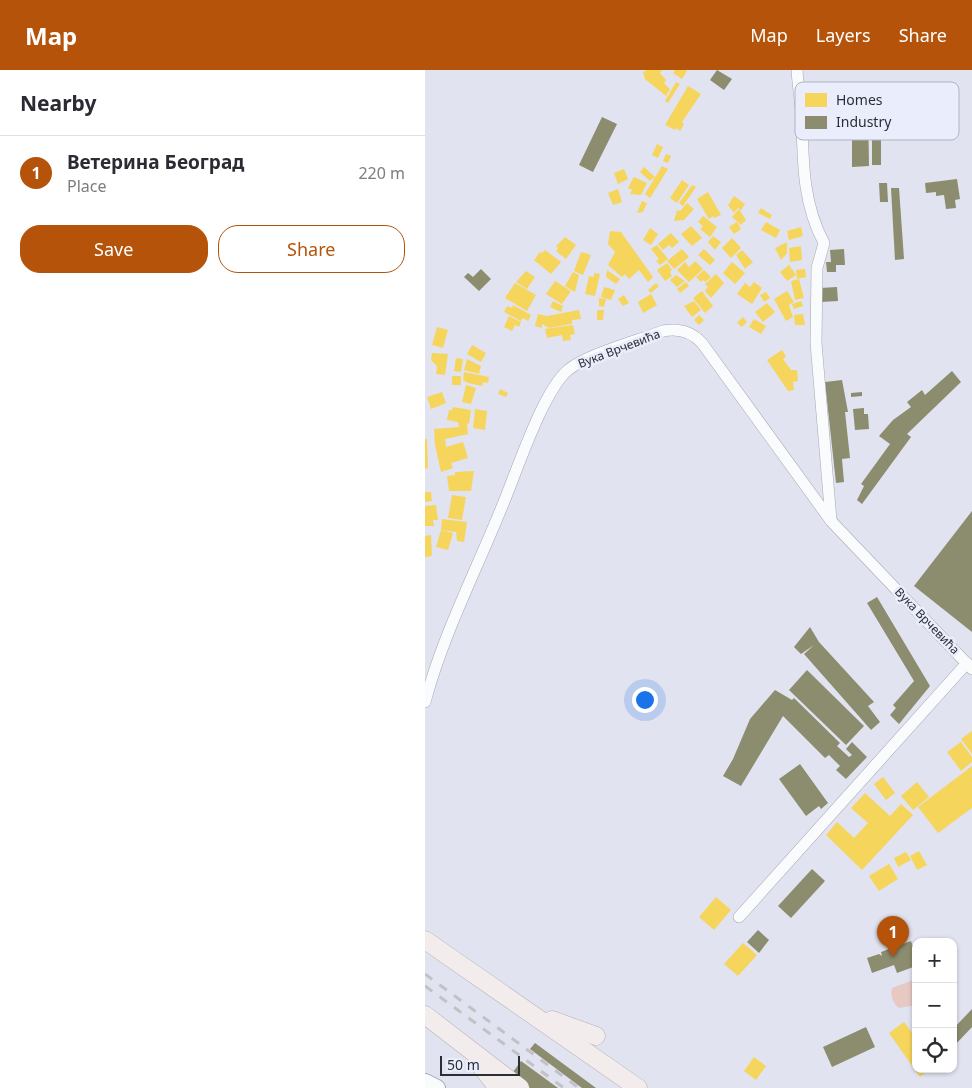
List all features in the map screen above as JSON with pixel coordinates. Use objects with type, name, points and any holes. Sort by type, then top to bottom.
[{"type":"main road","points":[[425,940],[638,1088]]},
{"type":"main road","points":[[525,1009],[596,1036]]},
{"type":"main road","points":[[425,1015],[520,1088]]},
{"type":"main road","points":[[470,1050],[498,1088]]},
{"type":"main road","points":[[425,1082],[437,1088]]},
{"type":"street","points":[[801,140],[801,154],[809,210],[824,243],[819,257],[816,278],[816,343],[831,521]]},
{"type":"street","name":"Вука Врчевића","points":[[425,702],[444,642],[549,396],[569,370],[586,360],[663,331],[679,330],[695,336],[703,343],[831,521],[969,666],[739,917]]},
{"type":"shaded area","points":[[912,980],[912,1006],[899,1008],[892,999],[892,988]]},
{"type":"building: Homes","points":[[647,70],[662,70],[660,73],[666,80],[664,83],[670,89],[666,96],[645,79],[643,72]]},
{"type":"building: Homes","points":[[675,70],[687,71],[682,79],[673,73]]},
{"type":"building: Homes","points":[[676,82],[680,84],[668,103],[665,101]]},
{"type":"building: Homes","points":[[688,86],[701,94],[682,122],[684,124],[680,131],[676,128],[675,130],[665,125]]},
{"type":"building: Homes","points":[[657,144],[663,147],[658,158],[652,155]]},
{"type":"building: Homes","points":[[666,154],[671,156],[668,163],[663,161]]},
{"type":"building: Homes","points":[[662,166],[668,169],[650,198],[645,194]]},
{"type":"building: Homes","points":[[644,167],[655,177],[650,181],[640,172]]},
{"type":"building: Homes","points":[[624,169],[628,179],[618,184],[614,173]]},
{"type":"building: Homes","points":[[634,177],[647,183],[641,195],[630,194],[632,190],[628,188]]},
{"type":"building: Homes","points":[[682,180],[689,185],[677,203],[670,198]]},
{"type":"building: Homes","points":[[692,185],[696,187],[683,206],[679,203]]},
{"type":"building: Homes","points":[[618,189],[622,202],[613,205],[608,193]]},
{"type":"building: Homes","points":[[708,192],[721,215],[714,218],[713,216],[709,219],[697,199]]},
{"type":"building: Homes","points":[[734,196],[745,204],[741,210],[738,208],[734,213],[728,205]]},
{"type":"building: Homes","points":[[642,201],[647,203],[643,212],[637,213]]},
{"type":"building: Homes","points":[[687,203],[694,209],[684,220],[674,221],[677,210],[680,211]]},
{"type":"building: Homes","points":[[761,208],[772,215],[770,219],[758,213]]},
{"type":"building: Homes","points":[[739,209],[746,220],[741,225],[732,217]]},
{"type":"building: Homes","points":[[703,216],[717,227],[710,237],[700,229],[703,226],[698,222]]},
{"type":"building: Homes","points":[[737,222],[741,229],[734,234],[729,227]]},
{"type":"building: Homes","points":[[766,222],[780,230],[776,238],[761,230]]},
{"type":"building: Homes","points":[[691,226],[702,238],[692,246],[681,234]]},
{"type":"building: Homes","points":[[801,227],[803,236],[789,240],[787,231]]},
{"type":"building: Homes","points":[[650,228],[658,234],[651,245],[643,240]]},
{"type":"building: Homes","points":[[610,231],[621,232],[653,277],[648,282],[639,270],[629,279],[625,274],[622,277],[608,265],[615,252],[608,244]]},
{"type":"building: Homes","points":[[671,233],[679,242],[672,248],[669,245],[663,250],[658,244]]},
{"type":"building: Homes","points":[[713,236],[721,242],[715,250],[708,242]]},
{"type":"building: Homes","points":[[565,237],[576,245],[566,259],[556,251],[558,248],[556,246]]},
{"type":"building: Homes","points":[[732,238],[741,248],[731,258],[722,248]]},
{"type":"building: Homes","points":[[787,242],[787,253],[781,260],[775,248]]},
{"type":"building: Homes","points":[[657,245],[668,259],[660,265],[656,261],[659,259],[651,249]]},
{"type":"building: Homes","points":[[801,246],[802,260],[790,262],[789,248]]},
{"type":"building: Homes","points":[[682,249],[689,257],[674,269],[667,261]]},
{"type":"building: Homes","points":[[704,249],[715,260],[710,265],[698,255]]},
{"type":"building: Homes","points":[[545,250],[561,262],[551,274],[534,260],[540,252],[542,253]]},
{"type":"building: Homes","points":[[742,250],[753,262],[745,269],[736,255]]},
{"type":"building: Homes","points":[[581,252],[591,255],[583,275],[574,271]]},
{"type":"building: Homes","points":[[695,261],[703,269],[689,282],[677,270],[685,262],[689,267]]},
{"type":"building: Homes","points":[[732,262],[745,273],[735,284],[723,273]]},
{"type":"building: Homes","points":[[667,263],[672,270],[670,272],[672,276],[665,281],[657,270]]},
{"type":"building: Homes","points":[[789,265],[796,275],[787,281],[780,272]]},
{"type":"building: Homes","points":[[805,269],[806,277],[797,279],[796,270]]},
{"type":"building: Homes","points":[[607,270],[620,279],[616,284],[606,277]]},
{"type":"building: Homes","points":[[704,270],[711,277],[705,282],[703,280],[701,282],[696,277]]},
{"type":"building: Homes","points":[[526,271],[535,277],[527,289],[516,282]]},
{"type":"building: Homes","points":[[573,272],[579,275],[575,292],[565,286]]},
{"type":"building: Homes","points":[[594,273],[600,274],[595,296],[585,294],[589,276],[594,277]]},
{"type":"building: Homes","points":[[716,274],[724,283],[711,298],[705,291],[708,287],[705,284]]},
{"type":"building: Homes","points":[[676,275],[685,281],[677,287],[670,280]]},
{"type":"building: Homes","points":[[799,279],[804,298],[795,300],[791,281]]},
{"type":"building: Homes","points":[[555,281],[571,291],[562,304],[546,294]]},
{"type":"building: Homes","points":[[686,282],[689,286],[680,293],[677,289]]},
{"type":"building: Homes","points":[[754,282],[762,288],[752,304],[737,294],[745,283],[750,287]]},
{"type":"building: Homes","points":[[515,283],[536,295],[527,311],[505,298]]},
{"type":"building: Homes","points":[[656,283],[659,286],[651,293],[648,290]]},
{"type":"building: Homes","points":[[604,287],[615,290],[611,300],[601,297]]},
{"type":"building: Homes","points":[[702,291],[713,306],[705,313],[693,298]]},
{"type":"building: Homes","points":[[787,291],[794,302],[789,305],[793,317],[786,321],[774,299]]},
{"type":"building: Homes","points":[[766,292],[770,298],[764,302],[760,295]]},
{"type":"building: Homes","points":[[651,294],[657,305],[643,313],[638,302]]},
{"type":"building: Homes","points":[[624,295],[629,303],[623,306],[618,299]]},
{"type":"building: Homes","points":[[599,298],[606,299],[604,307],[599,306]]},
{"type":"building: Homes","points":[[553,301],[563,306],[561,312],[550,307]]},
{"type":"building: Homes","points":[[694,301],[701,310],[692,317],[684,306]]},
{"type":"building: Homes","points":[[801,301],[803,306],[794,309],[792,304]]},
{"type":"building: Homes","points":[[767,303],[775,312],[763,322],[755,312]]},
{"type":"building: Homes","points":[[513,305],[531,315],[528,321],[523,318],[521,321],[504,312],[507,306],[512,308]]},
{"type":"building: Homes","points":[[579,310],[581,319],[572,320],[572,324],[549,328],[542,324],[542,328],[535,326],[538,314],[547,316]]},
{"type":"building: Homes","points":[[597,310],[604,310],[603,320],[597,320]]},
{"type":"building: Homes","points":[[803,314],[805,325],[795,325],[794,315]]},
{"type":"building: Homes","points":[[699,315],[704,320],[699,325],[694,320]]},
{"type":"building: Homes","points":[[509,316],[521,322],[519,327],[515,325],[512,331],[504,327]]},
{"type":"building: Homes","points":[[743,317],[747,322],[742,327],[737,323]]},
{"type":"building: Homes","points":[[754,319],[766,326],[761,334],[749,327]]},
{"type":"building: Homes","points":[[573,325],[575,334],[570,335],[571,340],[563,341],[562,335],[547,338],[545,329]]},
{"type":"building: Homes","points":[[437,327],[448,330],[443,348],[432,345]]},
{"type":"building: Homes","points":[[472,345],[486,353],[481,362],[467,354]]},
{"type":"building: Homes","points":[[782,350],[786,356],[783,359],[791,370],[797,370],[798,381],[793,382],[794,390],[788,391],[767,360]]},
{"type":"building: Homes","points":[[432,353],[448,354],[445,375],[436,374],[437,366],[431,360]]},
{"type":"building: Homes","points":[[456,358],[463,359],[461,372],[454,371]]},
{"type":"building: Homes","points":[[467,359],[481,366],[479,374],[464,370]]},
{"type":"building: Homes","points":[[464,372],[489,377],[488,383],[483,382],[482,386],[468,383],[463,380]]},
{"type":"building: Homes","points":[[452,376],[461,376],[461,385],[452,385]]},
{"type":"building: Homes","points":[[466,385],[476,388],[471,404],[462,402]]},
{"type":"building: Homes","points":[[500,389],[508,393],[506,397],[498,394]]},
{"type":"building: Homes","points":[[442,392],[446,403],[431,409],[427,397]]},
{"type":"building: Homes","points":[[453,407],[471,410],[469,424],[467,423],[468,434],[445,439],[446,447],[463,442],[468,458],[451,463],[453,468],[441,472],[435,445],[434,429],[459,427],[458,422],[447,420],[449,410],[452,410]]},
{"type":"building: Homes","points":[[475,409],[487,411],[485,430],[473,428]]},
{"type":"building: Homes","points":[[425,439],[427,439],[428,468],[425,469]]},
{"type":"building: Homes","points":[[474,471],[471,491],[449,491],[447,476],[455,475],[455,472]]},
{"type":"building: Homes","points":[[425,492],[431,492],[432,501],[425,502]]},
{"type":"building: Homes","points":[[452,495],[466,497],[462,520],[448,518]]},
{"type":"building: Homes","points":[[436,505],[438,520],[433,520],[434,526],[425,526],[425,506]]},
{"type":"building: Homes","points":[[442,519],[467,522],[464,542],[457,541],[456,532],[441,530]]},
{"type":"building: Homes","points":[[441,530],[453,533],[448,550],[436,547]]},
{"type":"building: Homes","points":[[431,535],[432,556],[425,557],[425,536]]},
{"type":"building: Homes","points":[[972,731],[972,754],[961,739]]},
{"type":"building: Homes","points":[[961,742],[972,757],[972,762],[961,771],[947,752]]},
{"type":"building: Homes","points":[[972,766],[972,808],[938,833],[918,807]]},
{"type":"building: Homes","points":[[883,777],[895,793],[886,800],[874,784]]},
{"type":"building: Homes","points":[[917,782],[929,797],[913,810],[901,796]]},
{"type":"building: Homes","points":[[865,793],[890,816],[901,804],[913,815],[862,870],[826,835],[837,822],[854,838],[868,823],[851,808]]},
{"type":"building: Homes","points":[[919,851],[927,865],[917,870],[910,856]]},
{"type":"building: Homes","points":[[906,852],[911,860],[898,867],[894,858]]},
{"type":"building: Homes","points":[[889,864],[898,879],[879,891],[869,876]]},
{"type":"building: Homes","points":[[716,897],[731,910],[714,930],[699,917]]},
{"type":"building: Homes","points":[[743,943],[757,955],[738,976],[724,964]]},
{"type":"building: Homes","points":[[904,1022],[912,1033],[912,1066],[889,1033]]},
{"type":"building: Homes","points":[[754,1057],[766,1066],[756,1080],[744,1071]]},
{"type":"building: Homes","points":[[917,1073],[925,1073],[920,1077]]},
{"type":"building: Industry","points":[[717,70],[732,79],[724,90],[710,80]]},
{"type":"building: Industry","points":[[602,117],[617,124],[593,172],[579,165]]},
{"type":"building: Industry","points":[[852,140],[869,140],[869,166],[852,167]]},
{"type":"building: Industry","points":[[872,140],[881,140],[881,165],[872,165]]},
{"type":"building: Industry","points":[[957,179],[960,199],[955,200],[956,208],[946,209],[944,195],[936,196],[936,192],[926,193],[925,183]]},
{"type":"building: Industry","points":[[879,183],[887,183],[888,202],[880,202]]},
{"type":"building: Industry","points":[[891,188],[899,188],[904,259],[895,260]]},
{"type":"building: Industry","points":[[844,249],[845,265],[836,265],[836,272],[827,272],[826,262],[831,262],[830,250]]},
{"type":"building: Industry","points":[[481,269],[491,279],[479,291],[464,277],[468,273],[473,277]]},
{"type":"building: Industry","points":[[837,287],[838,301],[821,302],[820,288]]},
{"type":"building: Industry","points":[[952,371],[961,382],[907,434],[911,437],[862,504],[857,500],[864,486],[861,484],[890,444],[879,436],[893,420],[911,407],[907,402],[922,390],[925,395]]},
{"type":"building: Industry","points":[[842,380],[848,412],[845,412],[850,458],[842,459],[844,482],[836,483],[825,382]]},
{"type":"building: Industry","points":[[862,392],[862,396],[851,397],[851,393]]},
{"type":"building: Industry","points":[[864,408],[864,414],[868,414],[869,429],[855,430],[853,409]]},
{"type":"building: Industry","points":[[972,511],[972,632],[914,586]]},
{"type":"building: Industry","points":[[877,597],[930,686],[899,724],[890,715],[896,708],[893,705],[914,681],[867,603]]},
{"type":"building: Industry","points":[[810,627],[819,642],[874,702],[868,706],[880,722],[871,730],[804,654],[814,645],[801,654],[794,647]]},
{"type":"building: Industry","points":[[807,670],[864,726],[846,745],[789,690]]},
{"type":"building: Industry","points":[[775,690],[792,700],[794,698],[840,743],[837,746],[849,757],[852,755],[846,749],[852,742],[867,757],[846,779],[836,770],[840,766],[829,755],[825,758],[783,716],[741,786],[723,776],[733,759],[750,719]]},
{"type":"building: Industry","points":[[800,764],[828,803],[821,809],[819,806],[806,816],[779,779]]},
{"type":"building: Industry","points":[[812,869],[825,881],[791,918],[778,906]]},
{"type":"building: Industry","points":[[758,930],[769,940],[759,953],[747,942]]},
{"type":"building: Industry","points":[[911,941],[912,967],[897,973],[894,965],[872,973],[867,958],[879,954],[882,956],[881,952]]},
{"type":"building: Industry","points":[[972,1009],[972,1027],[957,1043],[957,1025]]},
{"type":"building: Industry","points":[[866,1027],[875,1047],[832,1067],[823,1047]]},
{"type":"building: Industry","points":[[535,1043],[596,1088],[582,1088],[530,1049]]},
{"type":"building: Industry","points":[[521,1061],[558,1088],[528,1088],[513,1072]]},
{"type":"railway","points":[[425,974],[579,1088]]},
{"type":"railway","points":[[425,986],[564,1088]]},
{"type":"place","name":"Ветерина Београд","points":[[893,957]]}]
